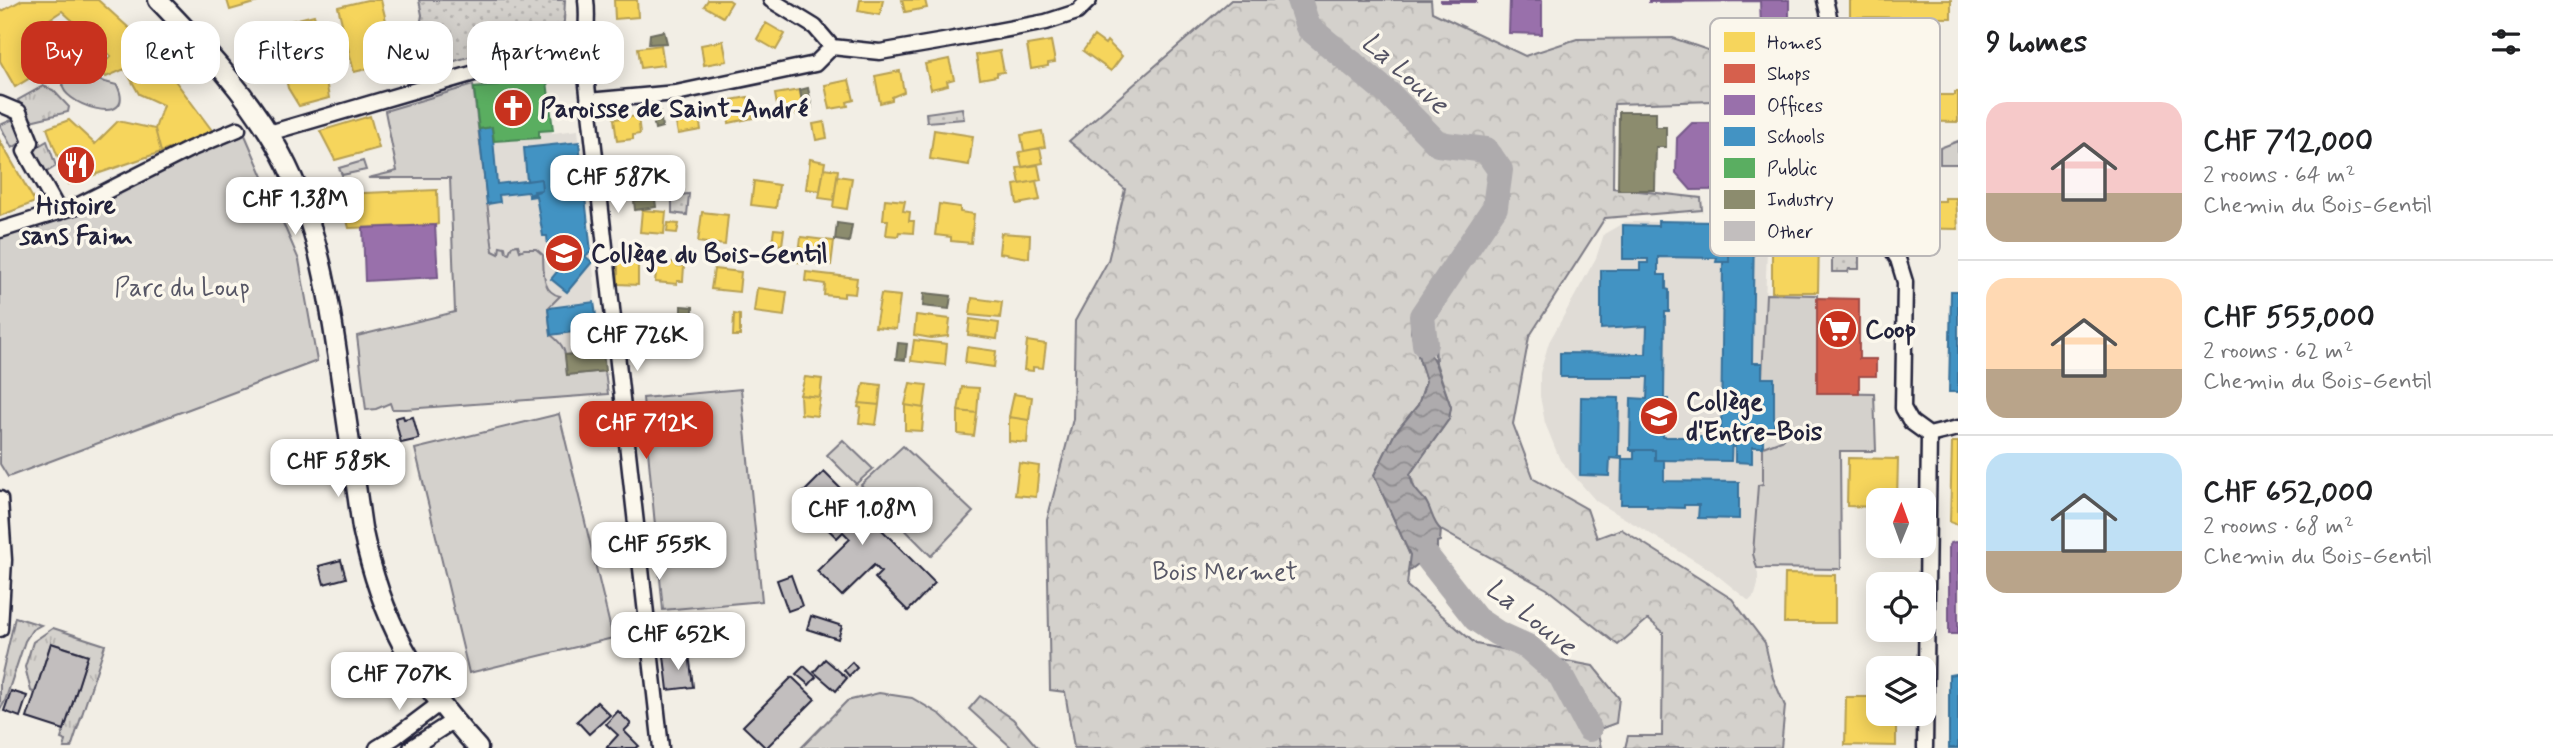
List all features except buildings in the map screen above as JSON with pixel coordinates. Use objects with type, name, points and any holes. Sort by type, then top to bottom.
[{"type":"main road","points":[[158,0],[229,76],[269,134],[302,200],[326,276],[368,558],[391,624],[416,671],[453,721],[478,748]]},
{"type":"street","points":[[586,0],[588,21]]},
{"type":"street","points":[[771,0],[814,27],[832,47],[880,52],[1046,22],[1077,12],[1090,0]]},
{"type":"street","points":[[1825,0],[1829,18]]},
{"type":"street","points":[[589,101],[676,93],[815,64],[832,47]]},
{"type":"street","points":[[269,134],[467,76]]},
{"type":"street","points":[[588,84],[661,748]]},
{"type":"street","points":[[0,104],[19,112],[31,142],[25,151],[59,212]]},
{"type":"street","points":[[0,230],[59,212],[190,149],[238,130]]},
{"type":"street","points":[[1896,256],[1905,282],[1903,408],[1911,422],[1929,435],[1958,428]]},
{"type":"street","points":[[1925,748],[1929,435]]},
{"type":"street","points":[[0,499],[4,538],[0,629]]},
{"type":"street","points":[[377,748],[440,703]]},
{"type":"street","points":[[411,748],[453,721]]},
{"type":"shaded area","name":"Collège du Bois-Gentil","points":[[552,130],[552,133],[578,130],[595,286],[594,302],[605,371],[567,375],[565,355],[551,335],[548,308],[559,296],[550,292],[546,286],[542,255],[524,249],[520,251],[518,246],[512,246],[509,253],[505,247],[500,247],[499,254],[493,251],[479,136],[493,135],[494,141],[525,137],[526,140],[539,138],[539,131]]},
{"type":"shaded area","name":"Collège d'Entre-Bois","points":[[1625,222],[1710,222],[1710,256],[1767,256],[1762,377],[1774,378],[1774,429],[1784,429],[1784,440],[1763,447],[1763,485],[1758,485],[1753,554],[1758,584],[1755,595],[1749,601],[1712,571],[1596,501],[1560,460],[1545,423],[1540,396],[1540,373],[1549,342],[1596,258],[1604,234]]},
{"type":"green space","points":[[419,0],[565,0],[564,21],[467,21],[467,57],[453,62],[453,21],[421,21]]},
{"type":"green space","name":"Bois Mermet","points":[[1231,0],[1431,0],[1432,12],[1525,56],[1577,39],[1673,38],[1710,51],[1710,101],[1614,104],[1613,188],[1701,198],[1702,210],[1605,218],[1529,337],[1513,424],[1534,479],[1587,509],[1597,538],[1621,529],[1732,599],[1765,643],[1773,678],[1785,706],[1781,748],[1625,748],[1628,736],[1662,736],[1663,632],[1648,619],[1618,645],[1547,589],[1434,524],[1425,500],[1416,494],[1410,474],[1449,419],[1451,407],[1436,363],[1435,340],[1425,326],[1431,313],[1422,300],[1412,314],[1411,332],[1426,381],[1418,405],[1395,433],[1374,475],[1410,555],[1407,586],[1476,644],[1593,666],[1619,698],[1616,723],[1597,730],[1601,748],[1074,748],[1065,692],[1050,690],[1047,520],[1073,419],[1075,321],[1108,261],[1125,189],[1069,141]]},
{"type":"green space","points":[[107,82],[117,85],[121,99],[117,107],[108,110],[96,109],[72,98],[64,90],[63,84]]},
{"type":"green space","points":[[473,85],[493,251],[499,254],[500,246],[505,247],[509,253],[512,246],[518,245],[520,251],[536,249],[543,255],[544,274],[549,290],[560,296],[548,308],[551,335],[563,348],[567,375],[605,371],[608,394],[406,409],[392,409],[390,403],[366,410],[357,336],[455,312],[450,178],[368,178],[397,171],[385,111]]},
{"type":"green space","points":[[43,86],[53,90],[69,107],[68,112],[30,121],[18,100]]},
{"type":"green space","points":[[962,108],[964,119],[927,122],[926,113]]},
{"type":"green space","points":[[16,118],[25,140],[12,148],[0,125]]},
{"type":"green space","name":"Parc du Loup","points":[[245,135],[299,260],[317,361],[8,477],[0,464],[0,234]]},
{"type":"green space","points":[[47,141],[56,166],[45,173],[32,150]]},
{"type":"green space","points":[[1958,141],[1958,164],[1940,164],[1940,148]]},
{"type":"green space","points":[[363,161],[366,170],[342,175],[339,168]]},
{"type":"green space","points":[[689,194],[687,215],[672,213],[672,196]]},
{"type":"green space","points":[[1832,256],[1859,256],[1859,269],[1832,272]]},
{"type":"green space","points":[[1766,294],[1817,295],[1817,392],[1874,393],[1876,451],[1840,451],[1841,569],[1757,568],[1753,554],[1758,485],[1763,484],[1763,447],[1784,439],[1783,429],[1774,429],[1774,379],[1762,378]]},
{"type":"green space","points":[[1422,299],[1431,313],[1425,326],[1435,340],[1435,363],[1425,344],[1413,339],[1413,318]]},
{"type":"green space","points":[[741,389],[762,601],[663,610],[643,398]]},
{"type":"green space","points":[[559,414],[613,638],[469,673],[415,449]]},
{"type":"green space","points":[[843,440],[873,469],[856,484],[827,455]]},
{"type":"green space","points":[[903,446],[973,512],[931,556],[861,485]]},
{"type":"green space","points":[[15,617],[41,625],[32,630],[25,641],[0,710],[0,682]]},
{"type":"green space","points":[[53,628],[105,645],[71,748],[64,748],[66,741],[61,739],[88,655],[51,643],[35,693],[31,691],[25,667],[33,642]]},
{"type":"green space","points":[[879,693],[912,698],[941,715],[976,748],[801,748],[847,701]]},
{"type":"green space","points":[[980,696],[1013,719],[1038,748],[1012,748],[969,709]]},
{"type":"water","points":[[1413,339],[1425,344],[1451,407],[1449,419],[1410,474],[1413,485],[1427,503],[1435,523],[1441,530],[1440,541],[1437,542],[1437,549],[1408,572],[1410,555],[1374,475],[1395,433],[1418,405],[1426,381]]},
{"type":"waterway","name":"La Louve","points":[[1299,0],[1308,27],[1389,94],[1438,144],[1486,150],[1500,170],[1495,207],[1422,316],[1425,344]]},
{"type":"waterway","name":"La Louve","points":[[1428,558],[1476,619],[1497,633],[1528,647],[1561,676],[1589,729]]},
{"type":"place","name":"Paroisse de Saint-André","points":[[513,108]]},
{"type":"place","name":"Histoire sans Faim","points":[[76,165]]},
{"type":"place","name":"Collège du Bois-Gentil","points":[[564,253]]},
{"type":"place","name":"Coop","points":[[1838,329]]},
{"type":"place","name":"Collège d'Entre-Bois","points":[[1659,416]]}]
